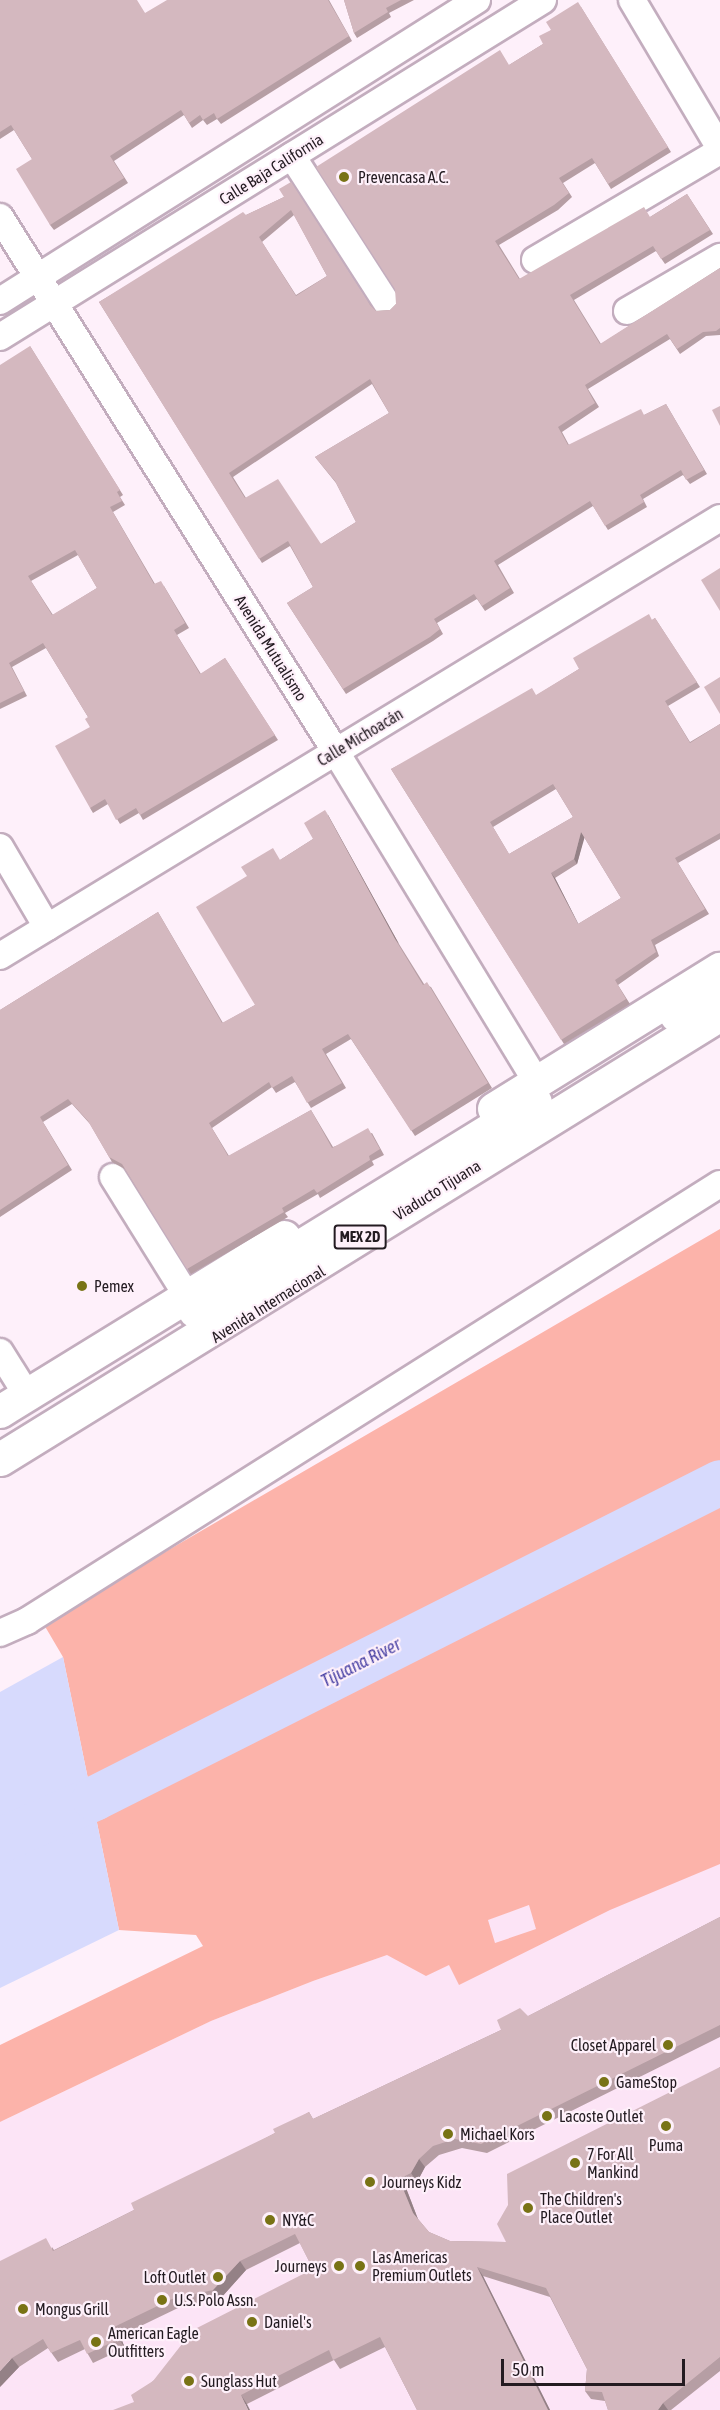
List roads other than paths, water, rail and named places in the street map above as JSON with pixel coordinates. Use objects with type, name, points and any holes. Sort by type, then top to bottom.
[{"type":"highway","name":"Avenida Internacional","points":[[0,1432],[720,988]]},
{"type":"highway","name":"Viaducto Tijuana","points":[[0,1442],[720,999]]},
{"type":"highway","name":"Viaducto Tijuana","points":[[0,1458],[720,1014]]},
{"type":"highway","name":"Avenida Internacional","points":[[0,1470],[720,1026]]},
{"type":"main road","points":[[0,1412],[720,969]]},
{"type":"street","name":"Calle Baja California","points":[[0,301],[477,0]]},
{"type":"street","name":"Calle Baja California","points":[[0,338],[543,0]]},
{"type":"street","points":[[535,260],[720,149],[632,0]]},
{"type":"street","points":[[292,156],[386,302]]},
{"type":"street","name":"Avenida Mutualismo","points":[[0,217],[336,752],[537,1083]]},
{"type":"street","points":[[627,312],[720,257]]},
{"type":"street","name":"Calle Michoacán","points":[[0,956],[720,518]]},
{"type":"street","points":[[0,847],[47,927]]},
{"type":"street","points":[[113,1177],[187,1296]]},
{"type":"street","points":[[0,1633],[27,1621],[720,1184]]},
{"type":"street","points":[[0,1352],[27,1395]]},
{"type":"water","points":[[63,1657],[119,1930],[0,1988],[0,1692]]},
{"type":"waterway","name":"Tijuana River","points":[[0,1840],[94,1798],[720,1482]]},
{"type":"place","name":"Prevencasa A.C.","points":[[344,177]]},
{"type":"place","name":"Pemex","points":[[82,1286]]},
{"type":"place","name":"Closet Apparel","points":[[668,2045]]},
{"type":"place","name":"GameStop","points":[[604,2082]]},
{"type":"place","name":"Lacoste Outlet","points":[[547,2116]]},
{"type":"place","name":"Puma","points":[[666,2126]]},
{"type":"place","name":"Michael Kors","points":[[448,2134]]},
{"type":"place","name":"7 For All Mankind","points":[[575,2163]]},
{"type":"place","name":"Journeys Kidz","points":[[370,2182]]},
{"type":"place","name":"The Children's Place Outlet","points":[[528,2208]]},
{"type":"place","name":"NY&C","points":[[270,2220]]},
{"type":"place","name":"Journeys","points":[[339,2266]]},
{"type":"place","name":"Las Americas Premium Outlets","points":[[360,2266]]},
{"type":"place","name":"Loft Outlet","points":[[218,2277]]},
{"type":"place","name":"U.S. Polo Assn.","points":[[162,2300]]},
{"type":"place","name":"Mongus Grill","points":[[23,2309]]},
{"type":"place","name":"Daniel's","points":[[252,2322]]},
{"type":"place","name":"American Eagle Outfitters","points":[[96,2342]]},
{"type":"place","name":"Sunglass Hut","points":[[189,2381]]}]
